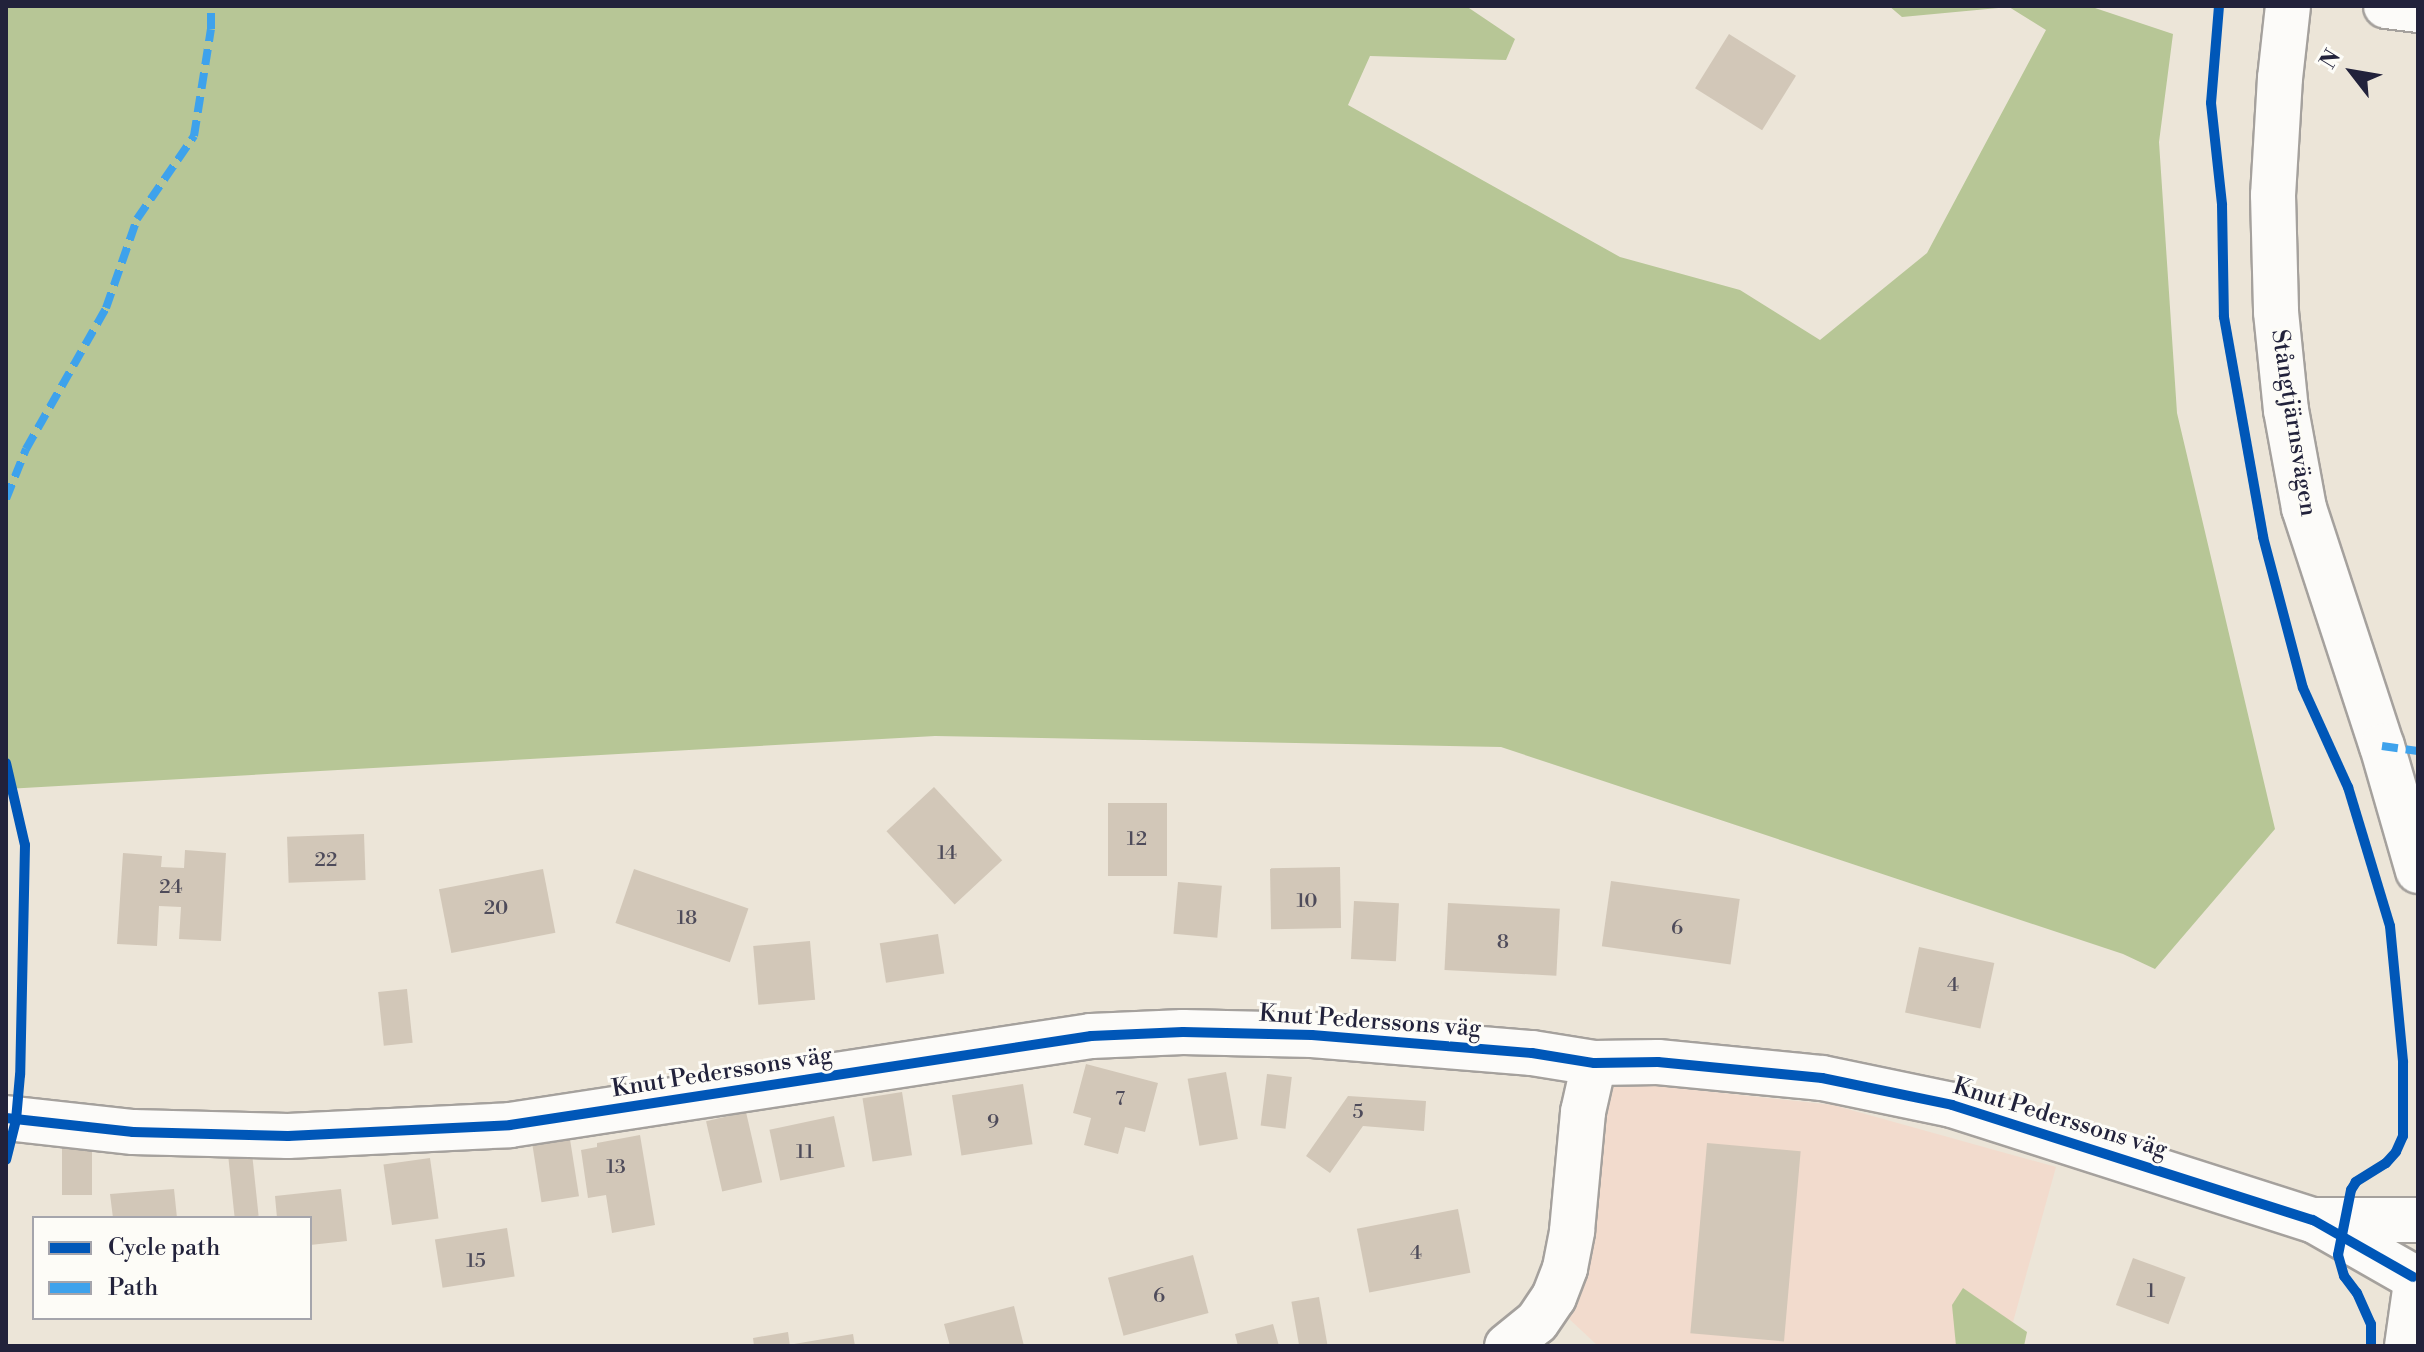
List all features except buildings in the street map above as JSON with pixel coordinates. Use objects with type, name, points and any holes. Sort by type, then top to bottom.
[{"type":"street","name":"Stångtjärnsvägen","points":[[2288,6],[2273,195],[2276,312],[2286,410],[2304,508],[2382,746],[2418,871]]},
{"type":"street","points":[[2386,6],[2418,10]]},
{"type":"street","name":"Knut Pederssons väg","points":[[6,1118],[133,1132],[288,1136],[510,1125],[711,1097],[1050,1041],[1183,1032],[1312,1035],[1532,1053],[1594,1063],[1658,1062],[1822,1078],[1952,1105],[2313,1220],[2416,1282]]},
{"type":"street","points":[[1507,1346],[1537,1322],[1554,1297],[1565,1268],[1572,1231],[1583,1112],[1594,1063]]},
{"type":"street","name":"Knut Pederssons väg","points":[[2313,1220],[2418,1222]]},
{"type":"street","points":[[2407,1346],[2416,1282],[2408,1264],[2409,1243],[2418,1222]]},
{"type":"shaded area","points":[[1611,1081],[1833,1105],[2056,1167],[2010,1333],[1991,1346],[1598,1346],[1565,1315]]},
{"type":"green space","points":[[6,6],[1466,6],[1515,39],[1506,60],[1370,56],[1348,105],[1620,257],[1740,290],[1820,340],[1927,253],[2046,30],[2009,7],[1902,17],[1889,6],[2089,6],[2173,34],[2159,142],[2177,413],[2275,829],[2155,969],[2123,954],[1501,747],[935,736],[6,789]]},
{"type":"green space","points":[[1963,1288],[2027,1332],[2024,1346],[1956,1346],[1952,1305]]},
{"type":"marked path","points":[[6,499],[26,449],[106,308],[137,219],[194,136],[211,29],[211,6]]},
{"type":"marked path","points":[[2382,746],[2418,751]]},
{"type":"cycle path","points":[[2219,6],[2211,103],[2222,205],[2224,317],[2263,537],[2303,688],[2348,787],[2390,926],[2403,1062],[2403,1136],[2396,1152],[2386,1163],[2356,1182],[2351,1190],[2338,1255],[2344,1276],[2357,1293],[2371,1324],[2371,1346]]},
{"type":"cycle path","points":[[6,763],[25,845],[20,1075],[16,1120],[6,1160]]},
{"type":"cycle path","points":[[6,1118],[133,1132],[288,1136],[510,1125],[1091,1036],[1183,1032],[1312,1035],[1532,1053],[1594,1063],[1658,1062],[1822,1078],[1952,1105],[2313,1220],[2413,1277]]}]
